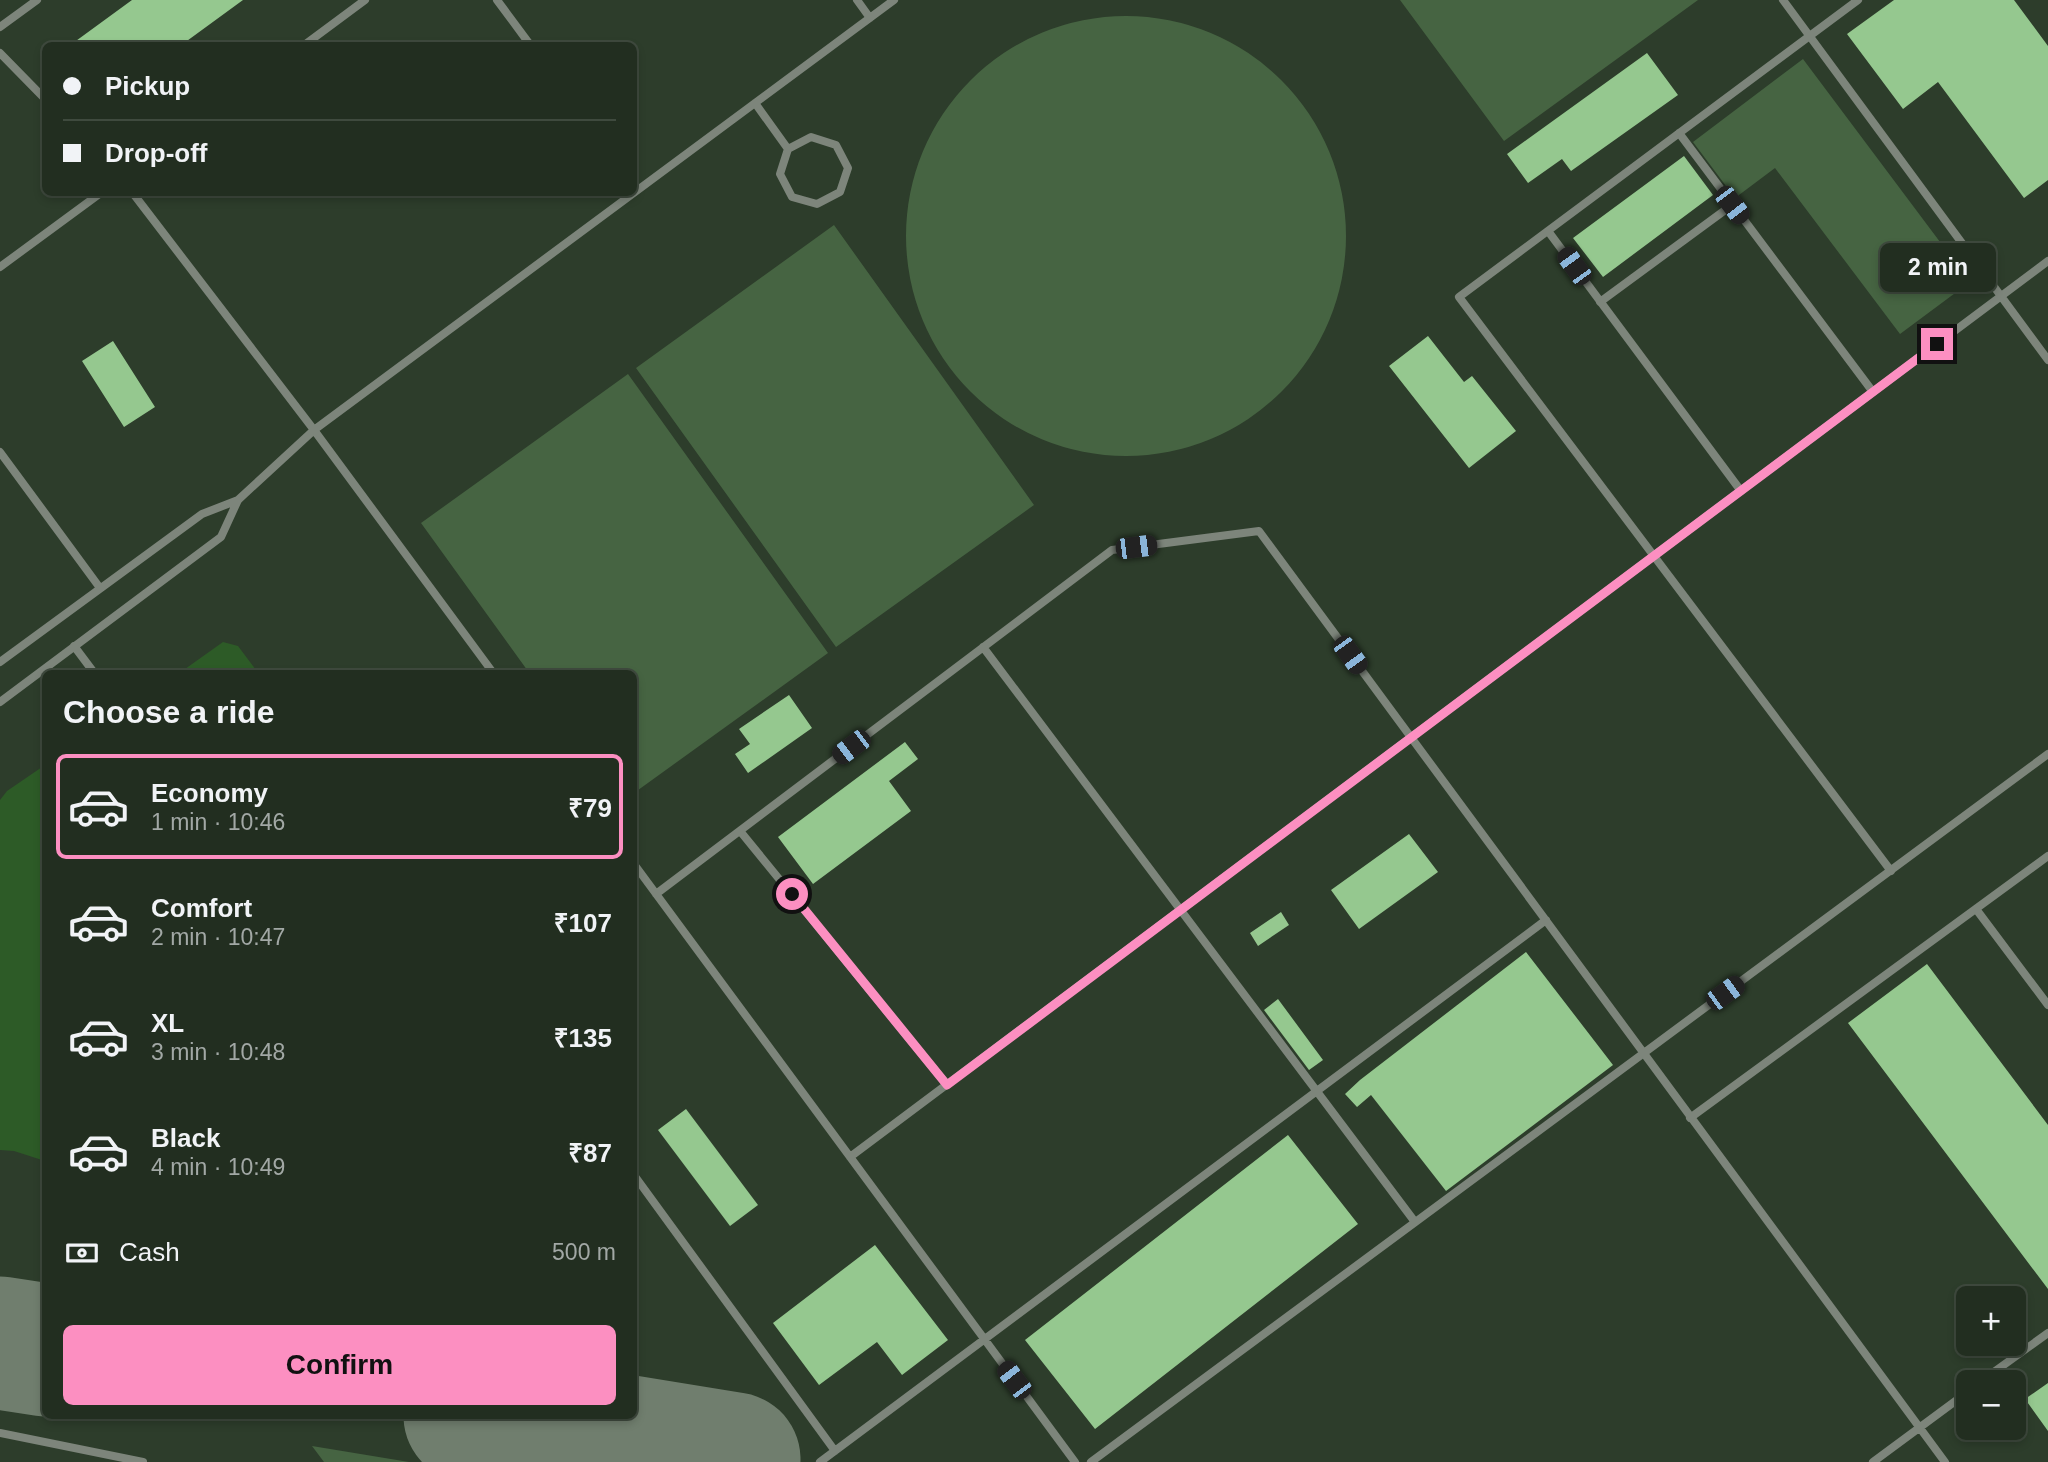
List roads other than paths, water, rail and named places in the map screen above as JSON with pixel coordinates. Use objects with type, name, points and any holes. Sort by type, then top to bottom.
[{"type":"lane","points":[[0,27],[37,0]]},
{"type":"lane","points":[[308,42],[365,0]]},
{"type":"lane","points":[[497,0],[528,42]]},
{"type":"lane","points":[[857,0],[870,18]]},
{"type":"lane","points":[[637,186],[755,103],[894,0]]},
{"type":"lane","points":[[1783,0],[2048,360]]},
{"type":"lane","points":[[1858,0],[1459,297],[1891,871]]},
{"type":"lane","points":[[0,53],[42,96]]},
{"type":"lane","points":[[755,103],[788,149]]},
{"type":"lane","points":[[1679,133],[1873,392]]},
{"type":"lane","points":[[811,137],[836,145],[848,168],[840,192],[817,204],[792,197],[780,174],[788,149],[811,137]]},
{"type":"lane","points":[[0,267],[97,196]]},
{"type":"lane","points":[[135,196],[314,430],[491,670]]},
{"type":"lane","points":[[0,662],[202,514],[238,500],[314,430],[623,196]]},
{"type":"lane","points":[[1600,302],[1732,205]]},
{"type":"lane","points":[[1548,231],[1741,491]]},
{"type":"lane","points":[[850,1157],[2048,261]]},
{"type":"lane","points":[[0,453],[100,588]]},
{"type":"lane","points":[[42,670],[221,537],[238,500]]},
{"type":"lane","points":[[656,894],[1112,550],[1259,531],[1945,1462]]},
{"type":"lane","points":[[74,646],[92,670]]},
{"type":"lane","points":[[983,648],[1415,1222]]},
{"type":"lane","points":[[0,702],[42,670]]},
{"type":"lane","points":[[1091,1462],[2048,754]]},
{"type":"lane","points":[[740,831],[947,1085]]},
{"type":"lane","points":[[1690,1118],[2048,856]]},
{"type":"lane","points":[[637,868],[1075,1462]]},
{"type":"lane","points":[[1976,909],[2048,1005]]},
{"type":"lane","points":[[820,1462],[1546,920]]},
{"type":"lane","points":[[637,1179],[835,1451]]},
{"type":"lane","points":[[1996,1370],[2048,1332]]},
{"type":"lane","points":[[1873,1462],[1956,1401]]},
{"type":"lane","points":[[0,1433],[143,1462]]}]
